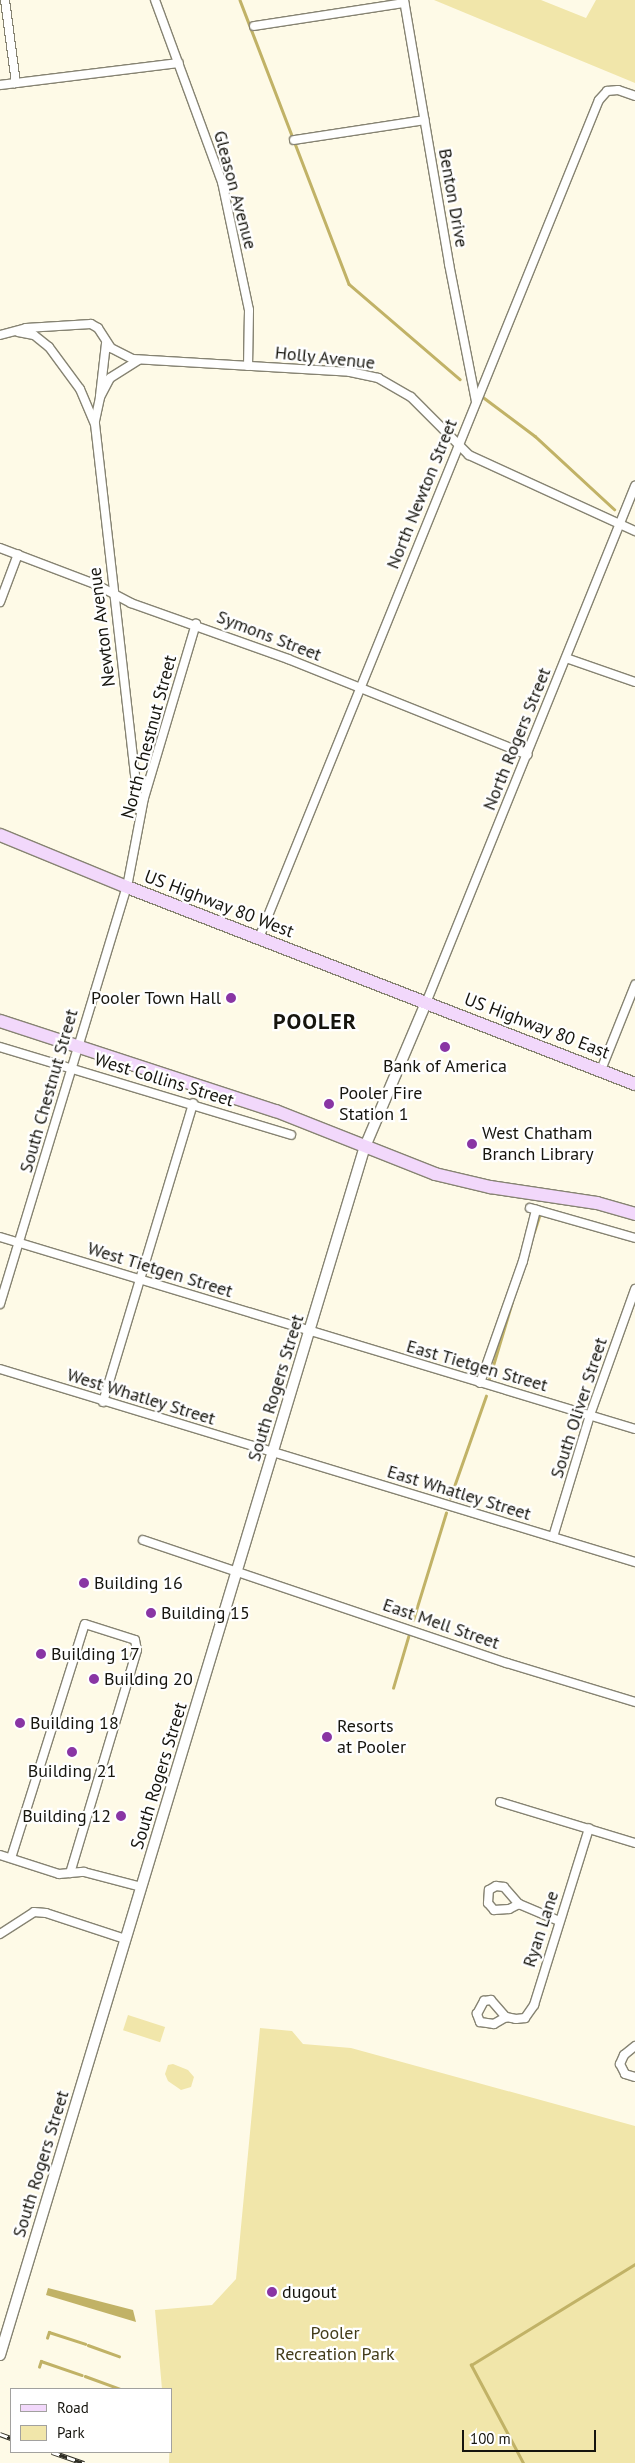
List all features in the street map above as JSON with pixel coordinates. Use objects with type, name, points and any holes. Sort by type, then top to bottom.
[{"type":"main road","name":"US Highway 80 West","points":[[0,834],[127,887],[426,1003]]},
{"type":"main road","name":"US Highway 80 East","points":[[426,1003],[635,1084]]},
{"type":"main road","points":[[0,1021],[77,1048],[276,1111],[364,1148],[442,1176],[490,1187],[596,1202],[635,1214]]},
{"type":"street","points":[[5,0],[16,83]]},
{"type":"street","name":"Gleason Avenue","points":[[155,0],[224,191],[249,310],[248,366]]},
{"type":"street","points":[[254,26],[404,1]]},
{"type":"street","name":"Benton Drive","points":[[404,1],[476,401]]},
{"type":"street","points":[[0,85],[179,63]]},
{"type":"street","name":"North Newton Street","points":[[259,938],[599,100],[607,91],[618,90],[635,96]]},
{"type":"street","points":[[294,140],[424,120]]},
{"type":"street","name":"Holly Avenue","points":[[1,335],[26,328],[92,324],[98,328],[106,343],[120,354],[139,360],[350,372],[383,380],[418,403],[457,446],[482,463],[635,531]]},
{"type":"street","name":"Newton Avenue","points":[[1,335],[24,332],[47,344],[75,382],[94,424],[139,826]]},
{"type":"street","name":"Newton Avenue","points":[[94,424],[100,397],[100,368],[106,343]]},
{"type":"street","name":"Newton Avenue","points":[[100,397],[112,376],[139,360]]},
{"type":"street","name":"North Rogers Street","points":[[426,1003],[635,486]]},
{"type":"street","name":"Symons Street","points":[[0,548],[113,594],[196,624],[528,754]]},
{"type":"street","points":[[0,602],[18,554]]},
{"type":"street","name":"North Chestnut Street","points":[[127,887],[146,791],[196,624]]},
{"type":"street","points":[[566,658],[635,682]]},
{"type":"street","name":"South Chestnut Street","points":[[0,1304],[70,1068],[127,887]]},
{"type":"street","points":[[601,1070],[635,986]]},
{"type":"street","name":"South Rogers Street","points":[[0,2355],[274,1452],[364,1148],[426,1003]]},
{"type":"street","name":"West Collins Street","points":[[0,1047],[194,1103],[291,1135]]},
{"type":"street","points":[[103,1402],[194,1103]]},
{"type":"street","points":[[480,1383],[523,1261],[533,1209],[635,1238]]},
{"type":"street","name":"West Tietgen Street","points":[[0,1237],[310,1332]]},
{"type":"street","name":"South Oliver Street","points":[[553,1537],[590,1415],[635,1289]]},
{"type":"street","name":"East Tietgen Street","points":[[310,1332],[635,1429]]},
{"type":"street","name":"West Whatley Street","points":[[0,1369],[103,1402],[274,1452]]},
{"type":"street","name":"East Whatley Street","points":[[274,1452],[635,1562]]},
{"type":"street","name":"East Mell Street","points":[[143,1540],[238,1570],[507,1663],[635,1702]]},
{"type":"street","points":[[11,1858],[85,1624],[135,1640],[137,1650],[70,1873]]},
{"type":"street","points":[[500,1802],[635,1843]]},
{"type":"street","name":"Ryan Lane","points":[[506,2017],[525,2018],[534,2005],[589,1828]]},
{"type":"street","points":[[0,1855],[59,1874],[93,1874],[142,1887]]},
{"type":"street","points":[[519,1904],[559,1922]]},
{"type":"street","points":[[0,1934],[34,1912],[46,1913],[126,1939]]},
{"type":"street","points":[[635,2046],[624,2055],[620,2064],[625,2074],[635,2077]]},
{"type":"green space","points":[[434,0],[541,0],[586,18],[596,0],[635,0],[635,83]]},
{"type":"green space","points":[[128,2015],[165,2027],[160,2042],[123,2030]]},
{"type":"green space","name":"Pooler Recreation Park","points":[[260,2028],[292,2031],[303,2044],[351,2048],[635,2126],[635,2463],[169,2463],[169,2453],[172,2453],[172,2388],[162,2388],[155,2310],[212,2305],[236,2279]]},
{"type":"green space","points":[[173,2064],[188,2070],[194,2077],[191,2087],[181,2090],[168,2081],[165,2074],[168,2065]]},
{"type":"shaded area","points":[[48,2288],[133,2310],[136,2322],[46,2295]]},
{"type":"waterway","points":[[240,0],[349,284],[460,379]]},
{"type":"waterway","points":[[483,397],[535,436],[614,509]]},
{"type":"waterway","points":[[534,1232],[539,1217]]},
{"type":"waterway","points":[[489,1379],[512,1302]]},
{"type":"waterway","points":[[450,1498],[486,1396]]},
{"type":"waterway","points":[[413,1620],[446,1513]]},
{"type":"waterway","points":[[393,1688],[409,1634]]},
{"type":"waterway","points":[[523,2463],[471,2365],[635,2264]]},
{"type":"waterway","points":[[47,2338],[49,2332],[85,2344]]},
{"type":"waterway","points":[[88,2345],[119,2356]]},
{"type":"waterway","points":[[39,2367],[41,2361],[82,2375]]},
{"type":"waterway","points":[[85,2376],[117,2388]]},
{"type":"railway","points":[[0,2434],[10,2438]]},
{"type":"railway","points":[[55,2453],[84,2463]]},
{"type":"place","name":"Pooler Town Hall","points":[[231,998]]},
{"type":"place","name":"Bank of America","points":[[445,1047]]},
{"type":"place","name":"Pooler Fire Station 1","points":[[329,1104]]},
{"type":"place","name":"West Chatham Branch Library","points":[[472,1144]]},
{"type":"place","name":"Building 16","points":[[84,1583]]},
{"type":"place","name":"Building 15","points":[[151,1613]]},
{"type":"place","name":"Building 17","points":[[41,1654]]},
{"type":"place","name":"Building 20","points":[[94,1679]]},
{"type":"place","name":"Building 18","points":[[20,1723]]},
{"type":"place","name":"Resorts at Pooler","points":[[327,1737]]},
{"type":"place","name":"Building 21","points":[[72,1752]]},
{"type":"place","name":"Building 12","points":[[121,1816]]},
{"type":"place","name":"dugout","points":[[272,2292]]},
{"type":"district","name":"POOLER","points":[[315,1022]]}]
